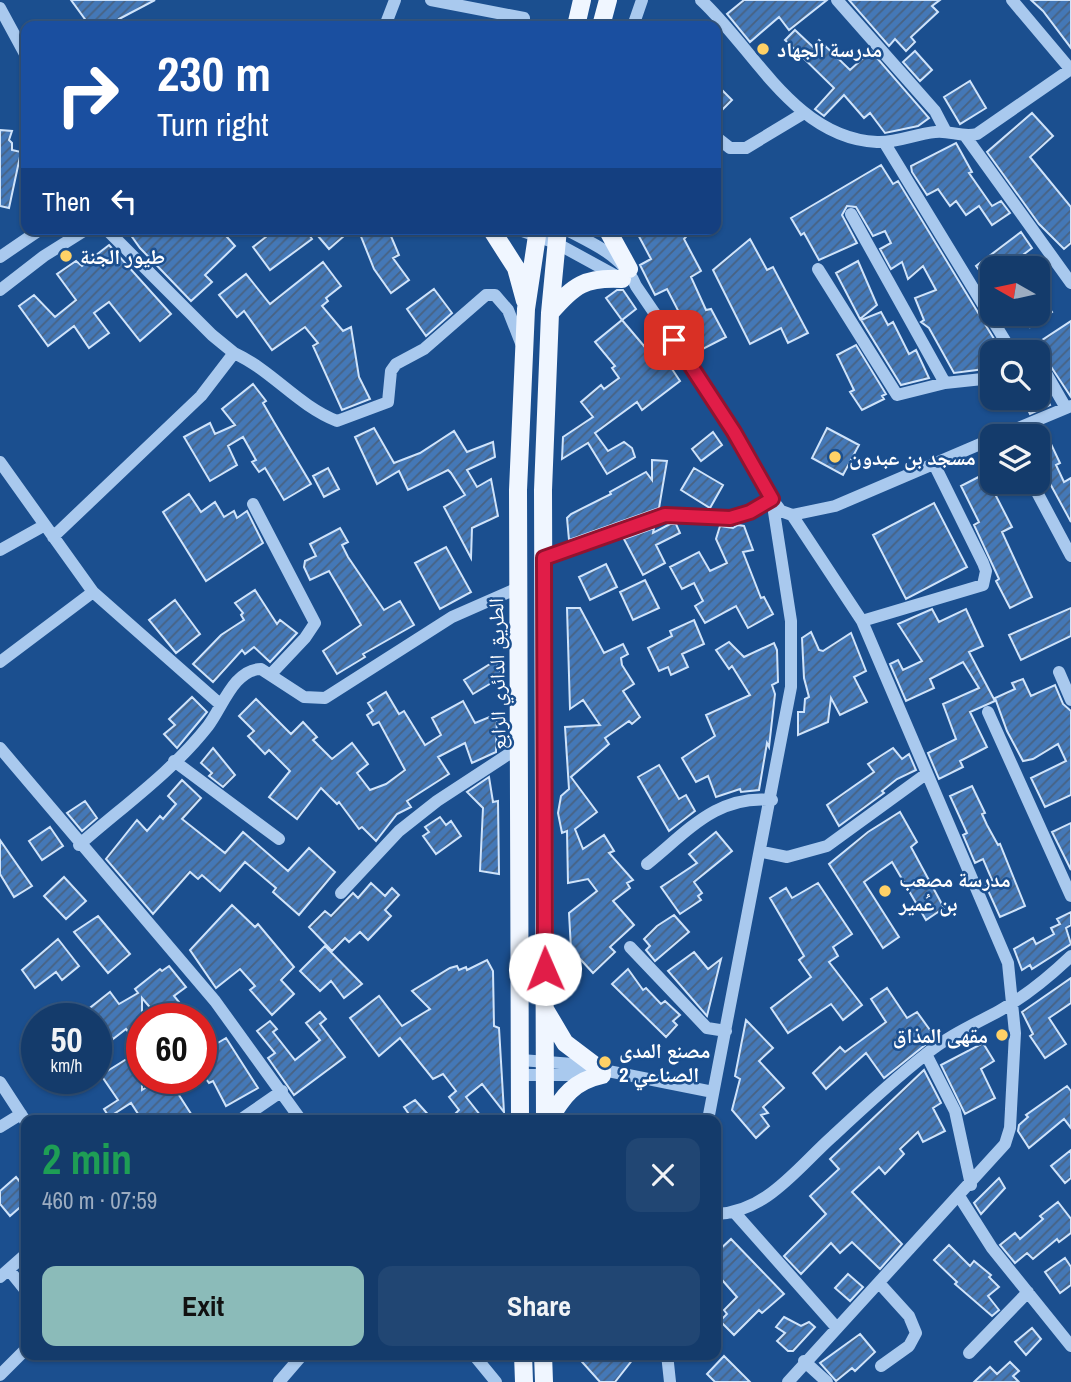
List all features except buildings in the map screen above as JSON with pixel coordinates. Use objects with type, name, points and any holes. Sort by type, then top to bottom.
[{"type":"main road","points":[[577,21],[582,0]]},
{"type":"main road","points":[[602,21],[607,0]]},
{"type":"main road","points":[[495,235],[516,268],[526,309]]},
{"type":"main road","name":"الطريق الدائري الرابع","points":[[520,1115],[521,746],[518,588],[523,352],[526,309],[538,235]]},
{"type":"main road","points":[[547,1115],[544,558],[550,313],[560,235]]},
{"type":"main road","points":[[550,313],[579,284],[595,279],[629,278],[610,235]]},
{"type":"main road","points":[[545,1009],[565,1043],[606,1073]]},
{"type":"main road","points":[[550,1115],[565,1094],[578,1082],[606,1073]]},
{"type":"main road","points":[[523,1360],[524,1382]]},
{"type":"main road","points":[[544,1360],[544,1382]]},
{"type":"street","points":[[387,21],[395,0]]},
{"type":"street","points":[[431,0],[524,18]]},
{"type":"street","points":[[635,21],[642,0]]},
{"type":"street","points":[[701,0],[720,21]]},
{"type":"street","points":[[837,0],[935,111],[946,132]]},
{"type":"street","points":[[966,137],[994,123],[1071,70],[1012,0]]},
{"type":"street","points":[[0,8],[21,47]]},
{"type":"street","points":[[721,22],[804,113],[831,130],[856,139],[884,142],[946,132],[966,137],[1071,283]]},
{"type":"street","points":[[721,141],[730,148],[746,148],[804,113]]},
{"type":"street","points":[[884,142],[1005,340]]},
{"type":"street","points":[[851,214],[945,383]]},
{"type":"street","points":[[0,257],[32,235]]},
{"type":"street","points":[[0,290],[44,256],[77,235]]},
{"type":"street","points":[[112,235],[203,327],[234,353],[271,373],[307,407],[337,421],[388,402],[391,371],[396,365],[424,349],[486,295],[495,295],[508,310],[523,352]]},
{"type":"street","points":[[562,235],[629,278],[715,402],[781,511],[792,515],[835,506],[980,444]]},
{"type":"street","points":[[818,269],[893,392],[905,394],[945,383],[980,379]]},
{"type":"street","points":[[53,537],[201,396],[234,353]]},
{"type":"street","points":[[1030,424],[1069,407],[1050,379]]},
{"type":"street","points":[[0,462],[93,592],[221,705]]},
{"type":"street","points":[[862,621],[983,585],[986,579],[983,563],[934,464]]},
{"type":"street","points":[[1038,494],[1071,556]]},
{"type":"street","points":[[544,558],[665,515],[730,518],[750,512],[772,499]]},
{"type":"street","points":[[709,1115],[788,715],[793,659],[791,621],[772,499]]},
{"type":"street","points":[[253,504],[314,623],[305,638],[271,674]]},
{"type":"street","points":[[788,1382],[804,1361],[880,1284],[971,1185],[1005,1144],[1010,1128],[1015,1033],[1008,963],[862,621],[792,515]]},
{"type":"street","points":[[0,550],[45,525]]},
{"type":"street","points":[[79,845],[204,731],[246,673],[261,669],[304,697],[325,698],[452,617],[518,588]]},
{"type":"street","points":[[0,662],[93,592]]},
{"type":"street","points":[[1059,672],[1071,700]]},
{"type":"street","points":[[988,712],[1071,896]]},
{"type":"street","points":[[341,893],[399,831],[437,801],[521,746]]},
{"type":"street","points":[[0,748],[79,845],[215,1001],[298,1115]]},
{"type":"street","points":[[174,761],[279,839]]},
{"type":"street","points":[[762,852],[787,857],[827,846],[926,774]]},
{"type":"street","points":[[646,864],[720,808],[749,797],[772,800]]},
{"type":"street","points":[[631,947],[707,1028],[726,1031]]},
{"type":"street","points":[[721,1214],[735,1213],[780,1189],[831,1138],[926,1054],[954,1033],[1013,1003],[1046,979],[1071,956]]},
{"type":"street","points":[[926,1054],[954,1111],[971,1185]]},
{"type":"street","points":[[521,1068],[606,1073],[713,1092]]},
{"type":"street","points":[[0,1082],[22,1115]]},
{"type":"street","points":[[247,1115],[282,1091]]},
{"type":"street","points":[[0,1127],[21,1119]]},
{"type":"street","points":[[959,1196],[992,1248],[1071,1346]]},
{"type":"street","points":[[735,1213],[836,1327]]},
{"type":"street","points":[[21,1259],[5,1273],[21,1287]]},
{"type":"street","points":[[880,1284],[909,1316],[916,1333],[909,1346],[881,1366]]},
{"type":"street","points":[[969,1353],[1028,1292]]},
{"type":"street","points":[[0,1375],[21,1354]]},
{"type":"street","points":[[279,1382],[298,1360]]},
{"type":"street","points":[[478,1360],[496,1382]]},
{"type":"street","points":[[668,1360],[670,1382]]},
{"type":"street","points":[[804,1361],[827,1382]]},
{"type":"place","name":"مدرسة الجهاد","points":[[763,49]]},
{"type":"place","name":"طيور الجنة","points":[[66,256]]},
{"type":"place","name":"مسجد بن عبدون","points":[[835,457]]},
{"type":"place","name":"مدرسة مصعب بن عُمير","points":[[885,891]]},
{"type":"place","name":"مقهى المذاق","points":[[1002,1035]]},
{"type":"place","name":"مصنع المدى الصناعي 2","points":[[605,1062]]},
{"type":"route","points":[[545,969],[544,558],[665,515],[730,518],[750,512],[772,499],[734,432],[674,340]]}]
